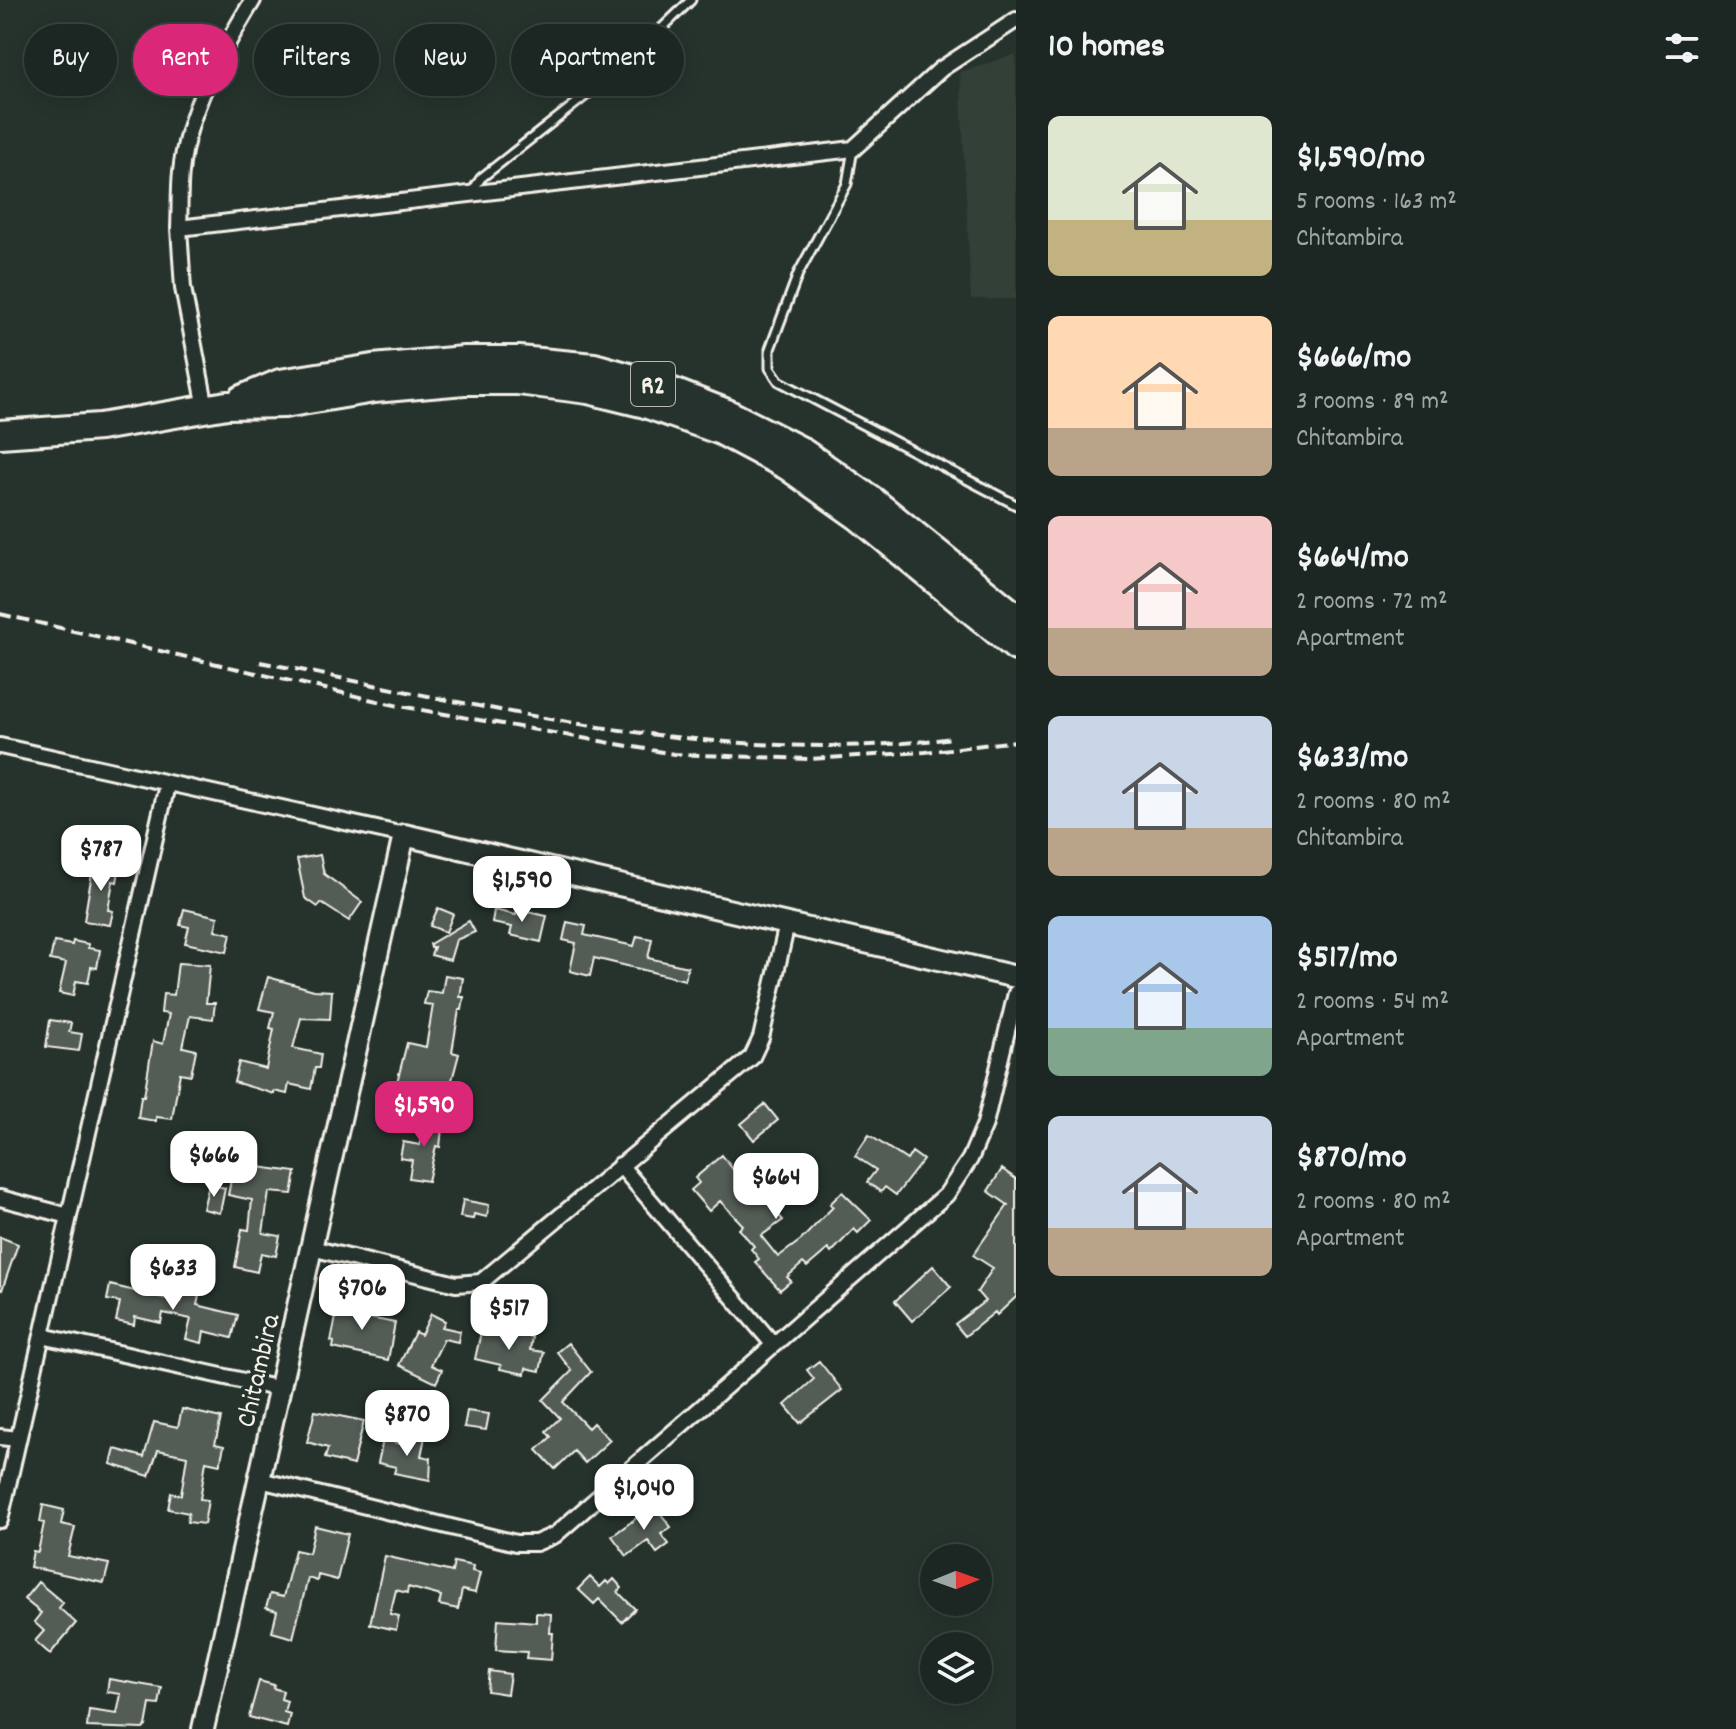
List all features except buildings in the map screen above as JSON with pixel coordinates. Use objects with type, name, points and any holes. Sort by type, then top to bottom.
[{"type":"highway","name":"R2","points":[[217,407],[280,383],[373,368],[464,360],[519,360],[608,371],[650,383],[727,413],[798,449],[873,501],[1016,617]]},
{"type":"highway","name":"R2","points":[[0,434],[100,427],[217,407],[284,404],[374,389],[464,381],[518,381],[588,390],[645,404],[721,431],[787,466],[859,517],[1016,647]]},
{"type":"street","points":[[217,407],[183,288],[179,228],[181,169],[195,114],[215,62],[253,0]]},
{"type":"street","points":[[179,228],[853,149],[941,69],[1016,20]]},
{"type":"street","points":[[0,746],[404,835],[1016,977]]},
{"type":"street","points":[[0,1520],[167,785]]},
{"type":"street","name":"Chitambira","points":[[203,1729],[404,835]]},
{"type":"street","points":[[312,1248],[456,1284],[481,1282],[752,1057],[761,1038],[787,924]]},
{"type":"street","points":[[260,1480],[516,1543],[536,1543],[555,1535],[946,1195],[970,1159],[985,1124],[1016,993]]},
{"type":"street","points":[[620,1165],[773,1344]]},
{"type":"street","points":[[0,1198],[69,1216]]},
{"type":"street","points":[[42,1336],[280,1389]]},
{"type":"street","points":[[0,1437],[18,1439]]},
{"type":"lane","points":[[470,194],[481,178],[621,68],[691,0]]},
{"type":"lane","points":[[853,149],[847,184],[798,274],[770,349],[770,368],[779,381],[1016,505]]},
{"type":"shaded area","points":[[1016,54],[1016,299],[971,299],[960,72]]},
{"type":"railway","points":[[0,614],[399,706],[674,754],[809,759],[925,752],[1016,741]]},
{"type":"railway","points":[[260,662],[518,713],[691,739],[778,745],[866,745],[953,738]]}]
